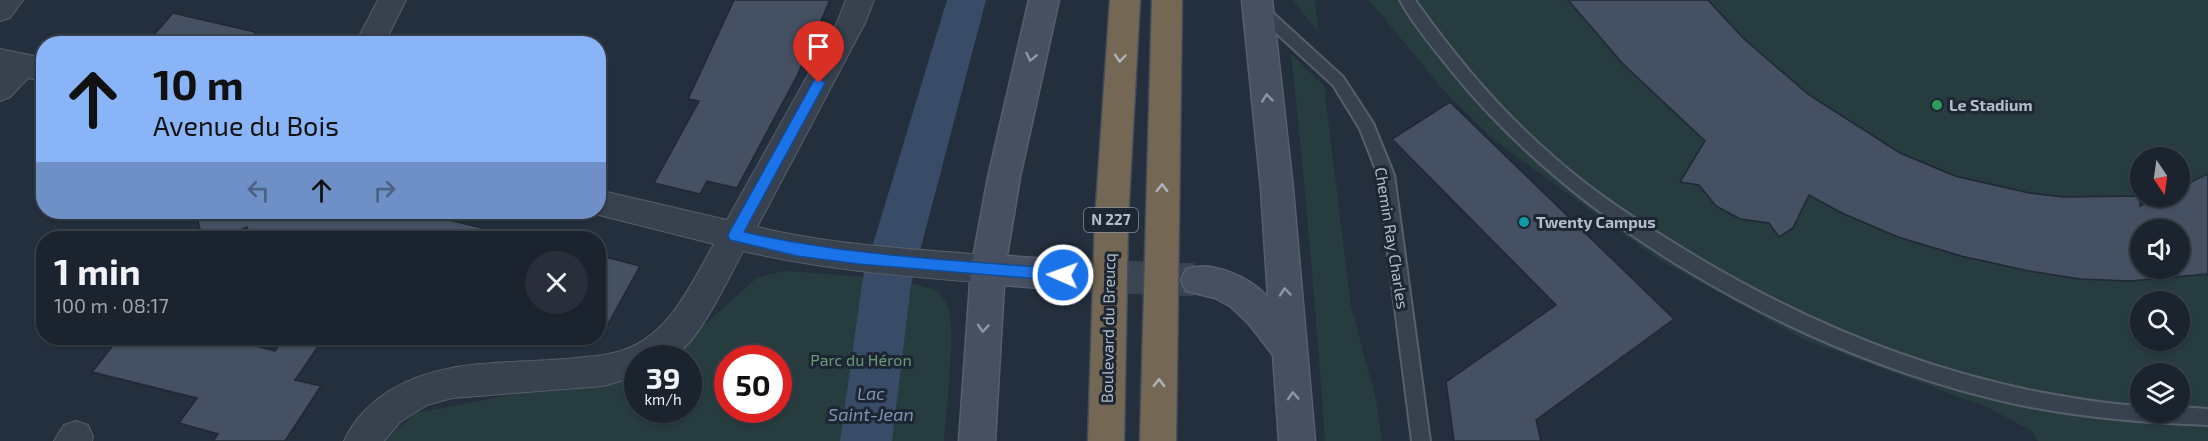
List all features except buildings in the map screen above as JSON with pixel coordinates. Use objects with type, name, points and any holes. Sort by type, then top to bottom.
[{"type":"highway","name":"Boulevard du Breucq","points":[[1106,441],[1109,257],[1125,0]]},
{"type":"highway","name":"N 227","points":[[1158,441],[1167,0]]},
{"type":"main road","points":[[977,441],[988,269],[1004,177],[1044,0]]},
{"type":"main road","points":[[1258,4],[1297,441]]},
{"type":"main road","points":[[988,269],[1063,275]]},
{"type":"main road","points":[[1198,280],[1220,283],[1241,293],[1258,308],[1290,351]]},
{"type":"street","points":[[0,10],[9,0]]},
{"type":"street","points":[[373,36],[392,0]]},
{"type":"street","points":[[662,345],[676,335],[735,235],[851,23],[860,0]]},
{"type":"street","points":[[0,88],[22,65]]},
{"type":"street","points":[[606,205],[797,250],[858,258],[988,269]]},
{"type":"street","points":[[362,441],[373,423],[390,408],[415,393],[449,381],[555,376],[624,366]]},
{"type":"lane","points":[[1407,0],[1443,52],[1492,107],[1540,155],[1610,210],[1699,270],[1798,322],[1902,364],[2034,400],[2162,417],[2208,417]]},
{"type":"lane","name":"Chemin Ray Charles","points":[[1258,4],[1338,81],[1367,127],[1386,175],[1421,441]]},
{"type":"green space","points":[[1293,0],[1315,0],[1318,32]]},
{"type":"green space","name":"Le Stadium","points":[[1369,0],[2208,0],[2208,441],[2038,441],[2032,431],[1987,407],[1805,340],[1658,259],[1494,140],[1446,93]]},
{"type":"green space","points":[[1291,54],[1324,86],[1351,306],[1376,400],[1382,441],[1325,441],[1310,248]]},
{"type":"green space","name":"Parc du Héron","points":[[785,271],[889,280],[928,288],[939,293],[950,313],[950,370],[944,441],[383,441],[416,413],[624,375],[624,423],[702,423],[702,345],[682,345],[758,277]]},
{"type":"water","name":"Lac Saint-Jean","points":[[947,0],[986,0],[911,285],[892,441],[840,441],[863,277]]},
{"type":"tunnel","points":[[1063,275],[1198,280]]},
{"type":"place","name":"Le Stadium","points":[[1937,105]]},
{"type":"place","name":"Twenty Campus","points":[[1524,222]]},
{"type":"route","points":[[819,83],[735,235],[797,250],[858,258],[1063,275]]}]
